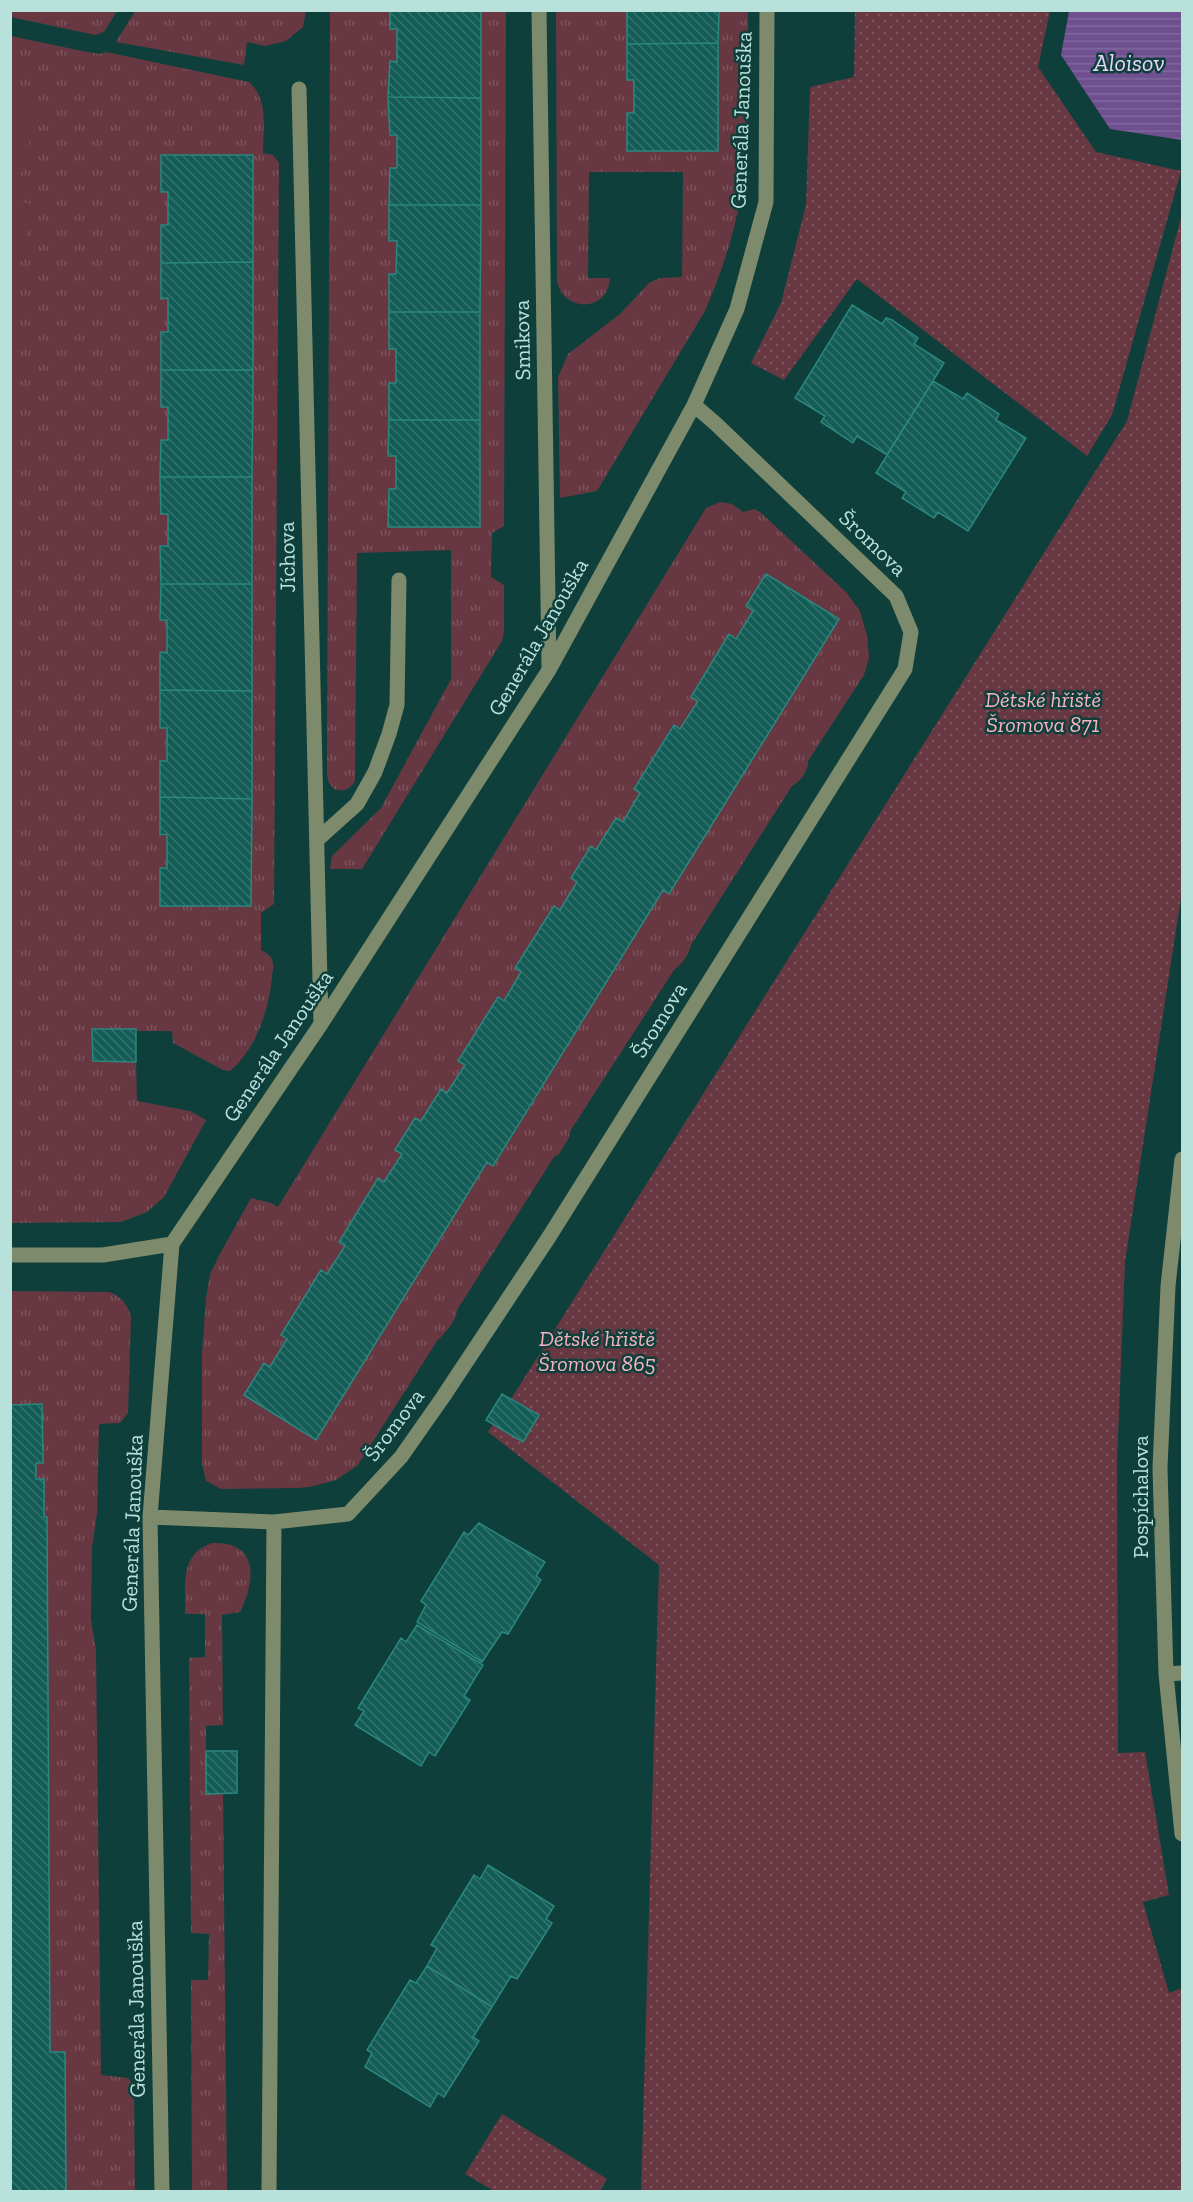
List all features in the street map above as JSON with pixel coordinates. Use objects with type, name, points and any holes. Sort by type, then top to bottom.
[{"type":"street","name":"Smikova","points":[[539,10],[549,670]]},
{"type":"street","name":"Generála Janouška","points":[[162,2192],[150,1516],[172,1244],[321,1024],[549,670],[694,405],[737,309],[766,201],[767,10]]},
{"type":"street","name":"Jíchova","points":[[299,89],[321,1024]]},
{"type":"street","name":"Šromova","points":[[150,1516],[274,1522],[348,1514],[401,1457],[444,1397],[549,1237],[905,669],[911,632],[896,596],[694,405]]},
{"type":"street","points":[[317,840],[357,804],[375,772],[389,735],[398,705],[399,580]]},
{"type":"street","name":"Pospíchalova","points":[[1182,1160],[1168,1286],[1160,1468],[1166,1674],[1182,1834]]},
{"type":"street","points":[[10,1255],[103,1256],[172,1244]]},
{"type":"street","points":[[269,2192],[274,1522]]},
{"type":"street","points":[[1166,1674],[1182,1673]]},
{"type":"green space","points":[[11,10],[117,11],[104,32],[95,35],[11,17]]},
{"type":"green space","points":[[135,11],[306,11],[303,27],[286,41],[265,46],[247,42],[244,65],[116,42]]},
{"type":"green space","points":[[330,11],[390,11],[397,29],[397,62],[390,61],[388,97],[390,134],[397,135],[397,168],[390,168],[389,241],[397,241],[396,274],[389,274],[389,349],[396,349],[396,383],[389,383],[388,455],[396,456],[396,489],[389,489],[389,527],[480,527],[481,11],[506,11],[504,526],[492,533],[491,577],[504,585],[504,632],[502,641],[362,869],[330,869],[332,856],[381,808],[451,679],[451,550],[357,553],[355,781],[346,789],[334,789],[327,776]]},
{"type":"green space","points":[[556,11],[627,11],[627,79],[634,80],[634,113],[627,113],[627,151],[718,151],[719,11],[748,11],[748,102],[744,170],[735,223],[717,282],[705,311],[597,491],[560,498],[558,377],[568,354],[620,314],[649,283],[660,278],[682,277],[683,172],[589,172],[588,278],[610,278],[608,289],[595,302],[586,304],[569,300],[557,282]]},
{"type":"green space","points":[[855,11],[1050,11],[1038,67],[1096,152],[1181,171],[1112,415],[1087,456],[857,279],[784,380],[751,363],[781,303],[806,205],[810,87],[854,77]]},
{"type":"green space","points":[[11,36],[87,52],[100,54],[106,52],[249,82],[260,97],[264,115],[263,153],[273,155],[279,163],[274,904],[261,913],[261,950],[270,957],[273,965],[268,1003],[254,1040],[247,1052],[230,1071],[223,1070],[173,1043],[172,1031],[94,1031],[93,1061],[136,1062],[137,1101],[190,1111],[206,1120],[164,1197],[147,1212],[121,1222],[11,1223]],"holes":[[[161,155],[253,155],[251,906],[160,906],[160,868],[167,868],[167,834],[160,835],[167,761],[167,728],[160,728],[160,653],[167,653],[167,620],[160,619],[160,547],[168,546],[168,514],[161,513],[161,441],[168,440],[168,407],[161,407],[161,332],[168,332],[168,298],[161,298],[161,226],[168,225],[168,192],[161,192]]]},
{"type":"green space","points":[[11,102],[38,109],[20,177],[11,175]]},
{"type":"green space","points":[[11,199],[33,205],[16,275],[11,274]]},
{"type":"green space","points":[[1182,214],[1182,891],[1125,1262],[1117,1462],[1118,1753],[1145,1752],[1169,1895],[1143,1902],[1169,1993],[1182,1988],[1182,2191],[641,2191],[659,1565],[488,1432],[493,1424],[523,1442],[539,1416],[511,1399],[1127,421]]},
{"type":"green space","points":[[720,502],[732,504],[743,512],[754,509],[760,512],[846,592],[860,611],[867,636],[869,658],[864,675],[808,761],[803,775],[792,786],[691,945],[685,959],[674,970],[569,1133],[570,1136],[559,1154],[554,1157],[457,1310],[447,1331],[437,1341],[358,1465],[336,1480],[310,1487],[221,1489],[206,1481],[202,1464],[202,1354],[210,1274],[251,1198],[278,1207],[706,508]],"holes":[[[766,574],[839,619],[669,894],[663,890],[494,1166],[487,1162],[316,1440],[244,1395],[264,1363],[270,1367],[345,1246],[339,1242],[378,1178],[385,1182],[402,1154],[396,1150],[415,1118],[421,1121],[447,1093],[465,1065],[459,1061],[498,997],[504,1001],[521,972],[516,968],[553,906],[560,910],[577,882],[571,878],[591,846],[596,850],[616,818],[623,822],[640,793],[634,789],[673,725],[680,729],[698,701],[691,696],[729,635],[736,639],[753,611]]]},
{"type":"green space","points":[[11,1291],[109,1292],[123,1302],[131,1317],[128,1413],[120,1423],[99,1424],[97,1513],[92,1548],[91,1619],[96,1651],[101,2075],[128,2078],[134,2085],[135,2191],[66,2191],[50,2050],[47,1517],[44,1517],[43,1479],[36,1479],[36,1463],[43,1463],[42,1405],[11,1405]]},
{"type":"green space","points":[[212,1543],[227,1544],[238,1548],[246,1556],[251,1576],[240,1612],[222,1615],[223,1725],[206,1726],[206,1792],[223,1792],[227,2191],[192,2191],[191,1980],[208,1980],[209,1934],[191,1933],[189,1658],[205,1657],[205,1614],[185,1614],[185,1582],[189,1563],[194,1555],[201,1548]]},
{"type":"green space","points":[[502,2114],[607,2179],[600,2191],[494,2191],[465,2174]]},
{"type":"water","name":"Aloisov","points":[[1069,11],[1182,11],[1182,140],[1110,129],[1061,55]]},
{"type":"building","points":[[390,10],[481,10],[481,98],[388,97],[390,61],[397,62],[397,29],[390,29]]},
{"type":"building","points":[[627,10],[719,10],[718,43],[627,44]]},
{"type":"building","points":[[718,43],[718,151],[627,151],[627,113],[634,113],[634,80],[627,80],[627,44]]},
{"type":"building","points":[[388,97],[481,98],[481,205],[389,205],[390,168],[397,168],[397,135],[390,135]]},
{"type":"building","points":[[161,155],[253,155],[253,262],[161,263],[161,225],[168,225],[168,192],[161,192]]},
{"type":"building","points":[[389,205],[481,205],[480,312],[389,312],[389,274],[396,274],[397,241],[389,241]]},
{"type":"building","points":[[253,262],[253,370],[161,370],[161,332],[168,332],[168,298],[161,299],[161,263]]},
{"type":"building","points":[[852,305],[882,324],[886,318],[892,320],[918,338],[914,344],[944,363],[887,455],[857,436],[853,443],[821,422],[825,416],[795,398]]},
{"type":"building","points":[[389,312],[480,312],[480,420],[389,420],[389,383],[396,383],[396,349],[389,349]]},
{"type":"building","points":[[161,370],[253,370],[252,477],[160,477],[161,440],[168,440],[168,407],[161,407]]},
{"type":"building","points":[[933,381],[963,399],[967,393],[999,414],[996,420],[1026,438],[968,531],[938,512],[934,518],[902,498],[906,492],[876,473]]},
{"type":"building","points":[[389,420],[480,420],[480,527],[388,527],[389,489],[396,489],[396,456],[388,456]]},
{"type":"building","points":[[160,477],[252,477],[252,584],[161,584],[160,546],[168,546],[168,514],[161,514]]},
{"type":"building","points":[[766,574],[839,619],[669,894],[663,890],[493,1166],[487,1162],[316,1440],[244,1395],[264,1363],[270,1367],[287,1339],[281,1335],[321,1270],[327,1274],[345,1246],[339,1242],[378,1178],[384,1182],[402,1154],[395,1150],[415,1118],[421,1121],[441,1089],[447,1093],[465,1065],[458,1061],[498,997],[504,1001],[521,972],[515,968],[554,906],[560,910],[577,882],[571,878],[591,846],[596,850],[616,818],[623,822],[640,793],[634,789],[674,725],[680,729],[698,701],[691,697],[729,634],[736,639],[753,611],[746,606]]},
{"type":"building","points":[[161,584],[252,584],[252,691],[160,690],[160,652],[167,653],[167,620],[160,620]]},
{"type":"building","points":[[160,690],[252,691],[252,799],[160,797],[160,761],[167,761],[167,728],[160,728]]},
{"type":"building","points":[[160,797],[252,799],[251,906],[160,906],[160,868],[167,868],[167,834],[160,835]]},
{"type":"building","points":[[92,1029],[136,1029],[136,1062],[93,1061]]},
{"type":"building","points":[[502,1394],[539,1415],[523,1442],[486,1420]]},
{"type":"building","points":[[42,1404],[43,1463],[36,1463],[36,1479],[44,1479],[44,1517],[47,1517],[50,2052],[65,2052],[66,2192],[10,2192],[10,1405]]},
{"type":"building","points":[[479,1523],[545,1562],[536,1576],[541,1580],[508,1634],[502,1632],[482,1662],[417,1622],[426,1605],[421,1601],[464,1532],[468,1535]]},
{"type":"building","points":[[417,1625],[483,1665],[464,1696],[470,1700],[435,1756],[429,1752],[421,1766],[355,1725],[364,1711],[358,1708],[401,1638],[406,1642]]},
{"type":"building","points":[[206,1751],[237,1751],[237,1793],[206,1794]]},
{"type":"building","points":[[488,1865],[554,1906],[546,1919],[552,1923],[517,1979],[511,1976],[492,2007],[427,1966],[437,1948],[431,1945],[474,1875],[480,1879]]},
{"type":"building","points":[[427,1966],[492,2007],[473,2037],[479,2041],[444,2097],[438,2093],[430,2107],[365,2067],[372,2053],[367,2050],[410,1980],[416,1983]]},
{"type":"park label","name":"Dětské hřiště Šromova 871","points":[[1043,712]]},
{"type":"park label","name":"Dětské hřiště Šromova 865","points":[[597,1350]]}]
